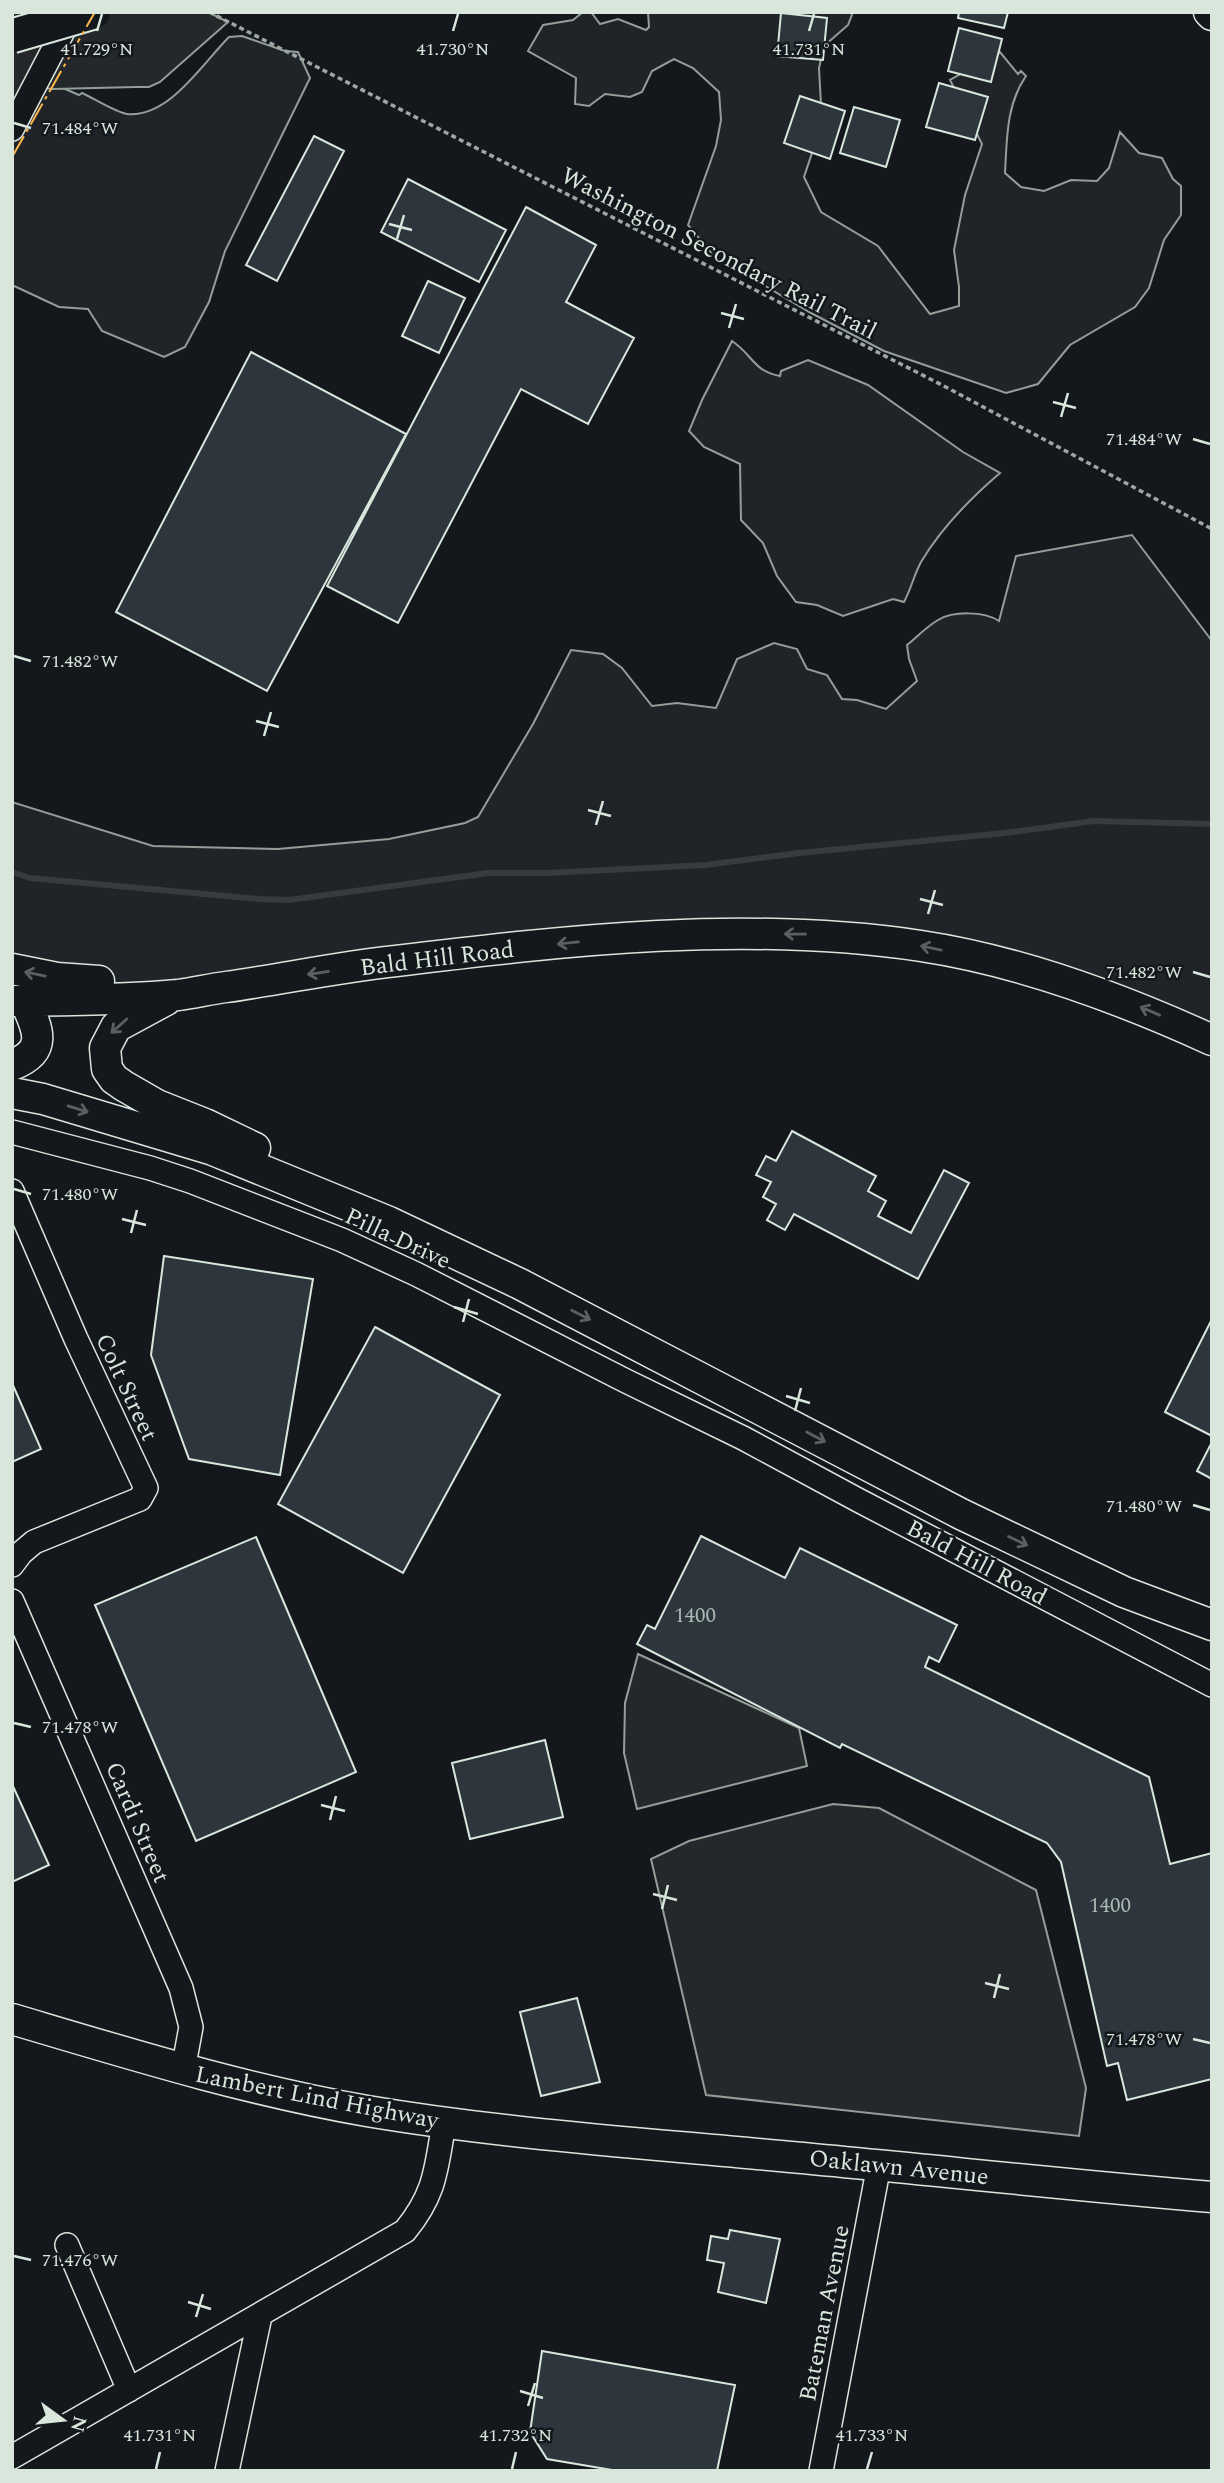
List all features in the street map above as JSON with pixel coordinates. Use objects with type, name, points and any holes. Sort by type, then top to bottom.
[{"type":"highway","points":[[12,36],[94,12]]},
{"type":"main road","name":"Bald Hill Road","points":[[18,1001],[179,995],[394,961],[604,940],[731,933],[800,934],[925,946],[1026,970],[1118,998],[1212,1040]]},
{"type":"main road","points":[[12,969],[57,978],[225,987]]},
{"type":"main road","points":[[179,995],[129,1018],[116,1027],[105,1048],[107,1069],[114,1079],[158,1105],[205,1124],[408,1221],[520,1284]]},
{"type":"main road","points":[[12,1066],[29,1058],[38,1040],[35,1024],[18,1001]]},
{"type":"main road","points":[[12,1093],[43,1099],[213,1150],[389,1222],[520,1284],[974,1520],[1124,1592],[1212,1625]]},
{"type":"main road","name":"Lambert Lind Highway","points":[[12,2019],[253,2088],[444,2123],[586,2139]]},
{"type":"main road","name":"Oaklawn Avenue","points":[[586,2139],[1212,2197]]},
{"type":"street","points":[[12,129],[73,12]]},
{"type":"street","name":"Pilla Drive","points":[[12,1132],[177,1177],[342,1240],[416,1274],[743,1438]]},
{"type":"street","name":"Colt Street","points":[[12,1191],[76,1339],[146,1488],[140,1499],[34,1542],[12,1565]]},
{"type":"street","name":"Bald Hill Road","points":[[743,1438],[1212,1685]]},
{"type":"street","name":"Cardi Street","points":[[12,1601],[181,1988],[191,2027],[183,2070]]},
{"type":"street","points":[[12,2457],[405,2231],[431,2191],[444,2123]]},
{"type":"street","name":"Bateman Avenue","points":[[821,2471],[879,2165]]},
{"type":"street","points":[[67,2245],[129,2390]]},
{"type":"street","points":[[227,2471],[260,2316]]},
{"type":"path","name":"Washington Secondary Rail Trail","points":[[209,12],[942,386],[1212,529]]},
{"type":"shaded area","points":[[12,12],[208,12],[228,22],[160,82],[149,87],[35,87],[18,118],[12,100]]},
{"type":"shaded area","points":[[583,12],[591,12],[600,24],[618,19],[646,30],[649,27],[648,12],[853,12],[848,25],[824,46],[819,68],[822,123],[804,177],[821,212],[878,246],[930,314],[959,306],[954,250],[965,195],[982,144],[950,80],[1000,52],[1018,74],[1021,71],[1026,76],[1011,110],[1005,173],[1021,187],[1044,191],[1071,180],[1097,181],[1109,168],[1120,132],[1139,153],[1162,158],[1173,179],[1181,186],[1181,215],[1164,240],[1149,288],[1135,307],[1070,345],[1038,384],[1006,393],[884,351],[811,313],[714,256],[688,225],[716,146],[721,120],[719,92],[693,68],[674,59],[652,71],[642,92],[630,97],[605,94],[589,106],[575,104],[576,78],[528,51],[543,25],[573,20]]},
{"type":"shaded area","points":[[242,36],[285,51],[298,52],[310,78],[225,251],[209,302],[185,347],[164,357],[102,331],[88,309],[59,307],[12,285],[12,72],[40,78],[79,95],[82,93],[123,113],[142,113],[171,99],[229,37]]},
{"type":"shaded area","points":[[732,341],[758,366],[771,374],[780,376],[781,371],[808,360],[868,385],[963,452],[1000,473],[937,538],[921,562],[904,602],[893,599],[843,616],[817,605],[796,602],[777,576],[763,543],[741,520],[740,464],[704,447],[689,431]]},
{"type":"shaded area","points":[[1132,535],[1212,641],[1212,1040],[976,959],[785,933],[182,987],[50,979],[12,967],[12,802],[153,846],[278,849],[389,839],[465,823],[478,817],[533,724],[571,650],[603,654],[622,668],[652,706],[677,703],[716,708],[737,659],[774,643],[797,649],[807,669],[827,675],[842,699],[857,700],[886,709],[917,681],[907,645],[930,626],[944,617],[960,614],[985,615],[999,621],[1016,556]]},
{"type":"shaded area","points":[[638,1654],[799,1728],[807,1766],[637,1809],[624,1753],[625,1703]]},
{"type":"shaded area","points":[[833,1804],[879,1808],[1036,1890],[1086,2088],[1079,2136],[706,2095],[651,1859],[689,1841]]},
{"type":"building","points":[[959,12],[1008,12],[1004,28],[958,18]]},
{"type":"building","points":[[781,13],[827,18],[823,60],[777,56]]},
{"type":"building","points":[[959,28],[1002,39],[991,82],[948,71]]},
{"type":"building","points":[[939,83],[988,97],[975,140],[926,127]]},
{"type":"building","points":[[800,96],[845,111],[830,159],[784,143]]},
{"type":"building","points":[[854,107],[900,120],[886,167],[840,153]]},
{"type":"building","points":[[314,136],[344,151],[277,281],[246,265]]},
{"type":"building","points":[[408,179],[506,230],[479,282],[381,232]]},
{"type":"building","points":[[526,207],[596,245],[566,302],[634,338],[588,424],[521,389],[398,623],[327,586]]},
{"type":"building","points":[[428,281],[465,298],[439,353],[402,336]]},
{"type":"building","points":[[251,352],[406,434],[267,691],[116,612]]},
{"type":"building","points":[[792,1131],[876,1176],[868,1191],[886,1201],[878,1216],[911,1233],[944,1170],[969,1183],[918,1279],[794,1214],[785,1230],[767,1220],[776,1204],[763,1197],[771,1182],[756,1175],[766,1156],[776,1161]]},
{"type":"building","points":[[164,1256],[313,1279],[280,1475],[189,1459],[151,1355]]},
{"type":"building","points":[[1212,1319],[1212,1436],[1165,1412]]},
{"type":"building","points":[[375,1327],[500,1395],[403,1573],[278,1504]]},
{"type":"building","points":[[12,1383],[41,1449],[12,1462]]},
{"type":"building","points":[[1212,1442],[1212,1479],[1197,1471]]},
{"type":"building","points":[[701,1536],[785,1578],[800,1548],[957,1625],[939,1662],[929,1657],[925,1667],[1149,1777],[1170,1864],[1212,1853],[1212,2079],[1127,2100],[1118,2063],[1107,2066],[1061,1862],[1047,1843],[842,1744],[840,1748],[637,1644],[647,1625],[655,1629]]},
{"type":"building","points":[[256,1537],[356,1772],[196,1841],[95,1605]]},
{"type":"building","points":[[545,1740],[563,1817],[470,1839],[452,1763]]},
{"type":"building","points":[[12,1784],[49,1865],[12,1882]]},
{"type":"building","points":[[577,1998],[600,2082],[541,2096],[520,2012]]},
{"type":"building","points":[[730,2230],[780,2239],[766,2303],[718,2292],[724,2263],[707,2260],[711,2236],[728,2239]]},
{"type":"building","points":[[542,2351],[735,2385],[717,2471],[618,2471],[547,2459],[530,2432]]},
{"type":"waterway","points":[[12,872],[30,878],[289,900],[488,873],[548,873],[705,865],[1094,821],[1212,824]]},
{"type":"power","points":[[12,157],[95,12]]}]
